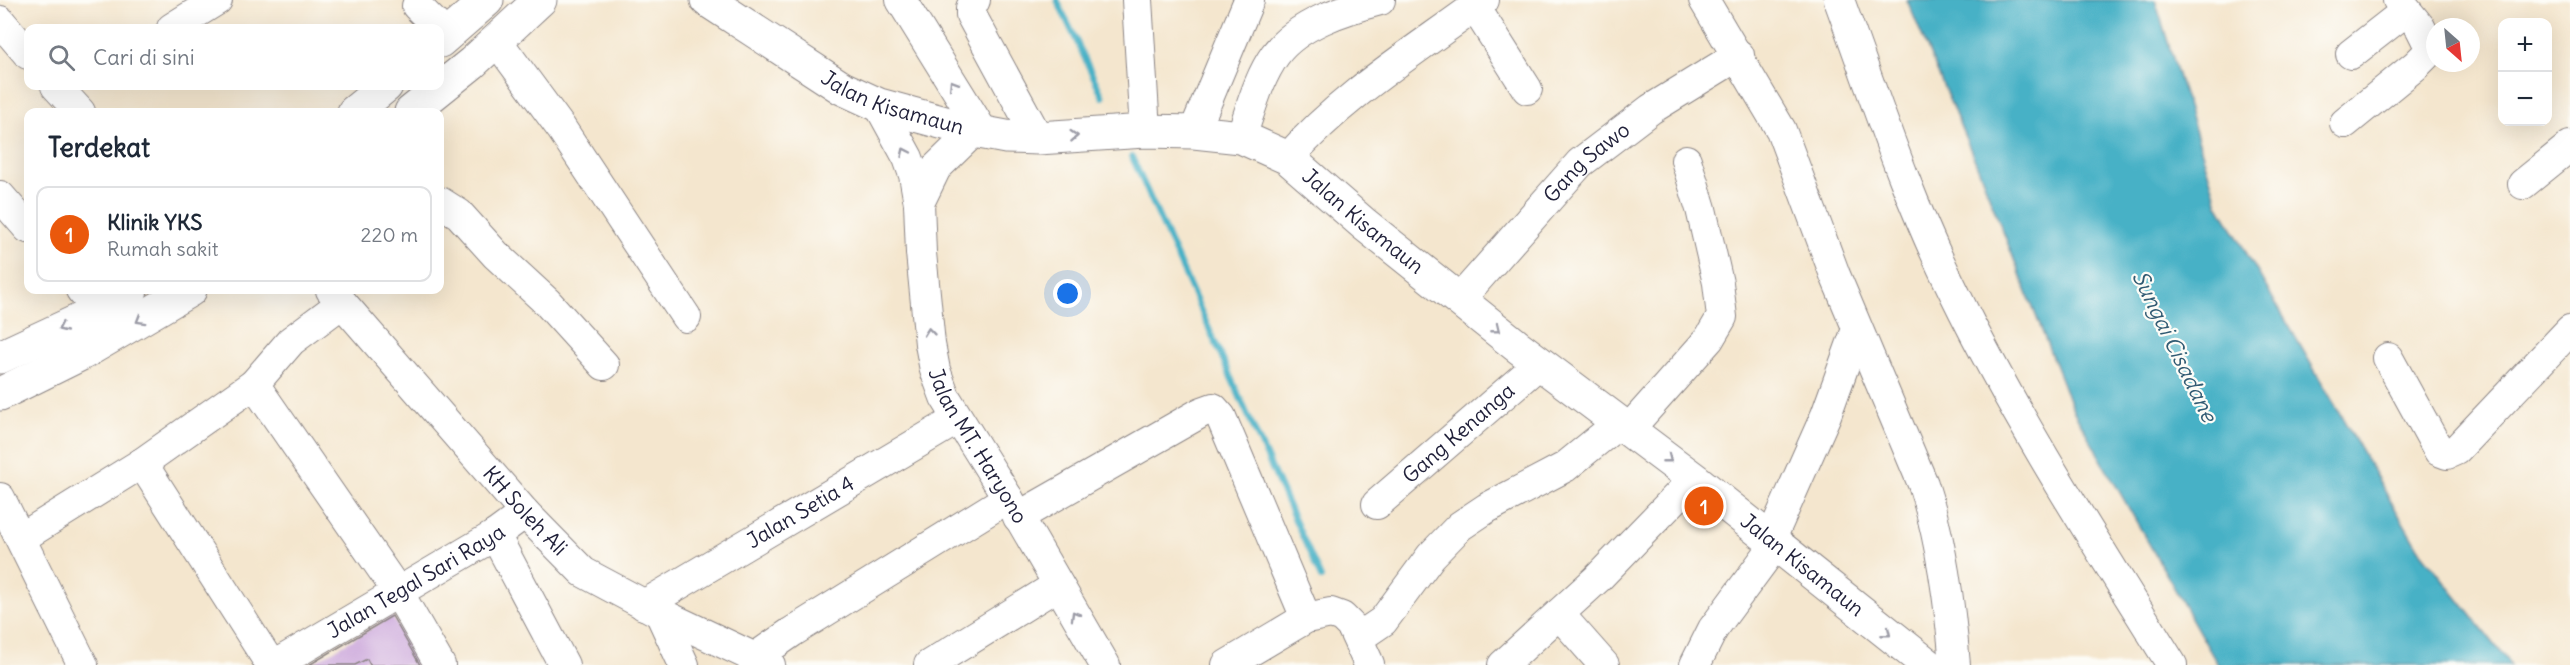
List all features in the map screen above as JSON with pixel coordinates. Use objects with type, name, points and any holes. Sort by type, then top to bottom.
[{"type":"main road","points":[[444,31],[487,0]]},
{"type":"main road","points":[[444,85],[497,41],[540,0]]},
{"type":"main road","name":"Jalan Kisamaun","points":[[707,0],[842,88],[879,105],[979,132],[1038,138],[1145,131],[1194,132],[1241,137],[1288,158],[1364,224],[1459,300],[1694,479],[1928,665]]},
{"type":"main road","points":[[359,108],[381,90]]},
{"type":"main road","points":[[416,108],[438,90]]},
{"type":"main road","points":[[0,357],[90,300],[115,294]]},
{"type":"main road","points":[[0,394],[83,353],[183,294]]},
{"type":"street","points":[[178,24],[217,0]]},
{"type":"street","points":[[901,0],[979,132]]},
{"type":"street","points":[[975,0],[971,8],[971,15],[1038,138]]},
{"type":"street","points":[[1137,0],[1145,131]]},
{"type":"street","points":[[1194,132],[1249,0]]},
{"type":"street","points":[[1241,137],[1262,78],[1280,49],[1320,22],[1339,13],[1380,0]]},
{"type":"street","points":[[1704,0],[1739,55],[1781,130],[1857,329],[1929,502],[1950,607],[1955,665]]},
{"type":"street","points":[[1839,0],[1907,190],[1952,290],[1993,368],[2077,512],[2172,665]]},
{"type":"street","points":[[1288,158],[1365,86],[1480,3],[1527,89]]},
{"type":"street","points":[[2345,123],[2426,55],[2430,47],[2421,27],[2402,5],[2351,54]]},
{"type":"street","points":[[417,6],[433,24]]},
{"type":"street","points":[[0,21],[24,49]]},
{"type":"street","points":[[497,41],[561,128],[686,317]]},
{"type":"street","name":"Gang Sawo","points":[[1459,300],[1580,163],[1650,109],[1739,55]]},
{"type":"street","name":"Jalan MT. Haryono","points":[[879,105],[908,158],[919,203],[921,254],[935,370],[945,397],[1013,507],[1105,665]]},
{"type":"street","name":"Jalan MT. Haryono","points":[[919,203],[936,168],[979,132]]},
{"type":"street","points":[[2523,184],[2570,146]]},
{"type":"street","points":[[1363,651],[1431,556],[1460,526],[1487,508],[1565,467],[1624,426],[1709,339],[1722,317],[1718,283],[1700,201],[1686,160]]},
{"type":"street","points":[[0,196],[24,223]]},
{"type":"street","points":[[444,205],[459,214],[496,255],[547,302],[604,365]]},
{"type":"street","points":[[21,538],[142,463],[254,384],[291,341],[336,296]]},
{"type":"street","name":"KH Soleh Ali","points":[[336,296],[525,513],[583,572],[652,609],[763,661]]},
{"type":"street","points":[[1695,665],[1713,629],[1773,543],[1826,415],[1857,329]]},
{"type":"street","points":[[2388,358],[2439,451],[2447,454],[2456,450],[2570,330]]},
{"type":"street","name":"Gang Kenanga","points":[[1377,504],[1540,363]]},
{"type":"street","points":[[254,384],[398,592],[440,665]]},
{"type":"street","points":[[763,661],[792,632],[1013,507],[1213,408],[1218,411],[1306,618]]},
{"type":"street","name":"Jalan Setia 4","points":[[652,609],[958,419]]},
{"type":"street","points":[[142,463],[273,665]]},
{"type":"street","points":[[1503,665],[1597,579],[1694,479]]},
{"type":"street","points":[[0,498],[83,665]]},
{"type":"street","name":"Jalan Tegal Sari Raya","points":[[273,665],[495,535],[525,513]]},
{"type":"street","points":[[495,535],[564,665]]},
{"type":"street","points":[[929,665],[1058,585]]},
{"type":"street","points":[[652,609],[684,665]]},
{"type":"street","points":[[1227,665],[1306,618],[1331,613],[1342,617],[1352,627],[1363,651]]},
{"type":"street","points":[[1559,614],[1604,665]]},
{"type":"water","name":"Sungai Cisadane","points":[[1907,0],[2155,0],[2218,204],[2418,548],[2511,665],[2218,665],[2073,410],[1979,170]]},
{"type":"building","points":[[392,616],[420,665],[370,665],[367,659],[355,665],[309,665]]},
{"type":"waterway","points":[[1057,0],[1103,97]]},
{"type":"waterway","points":[[1132,157],[1321,578]]},
{"type":"place","name":"Klinik YKS","points":[[1704,506]]}]
